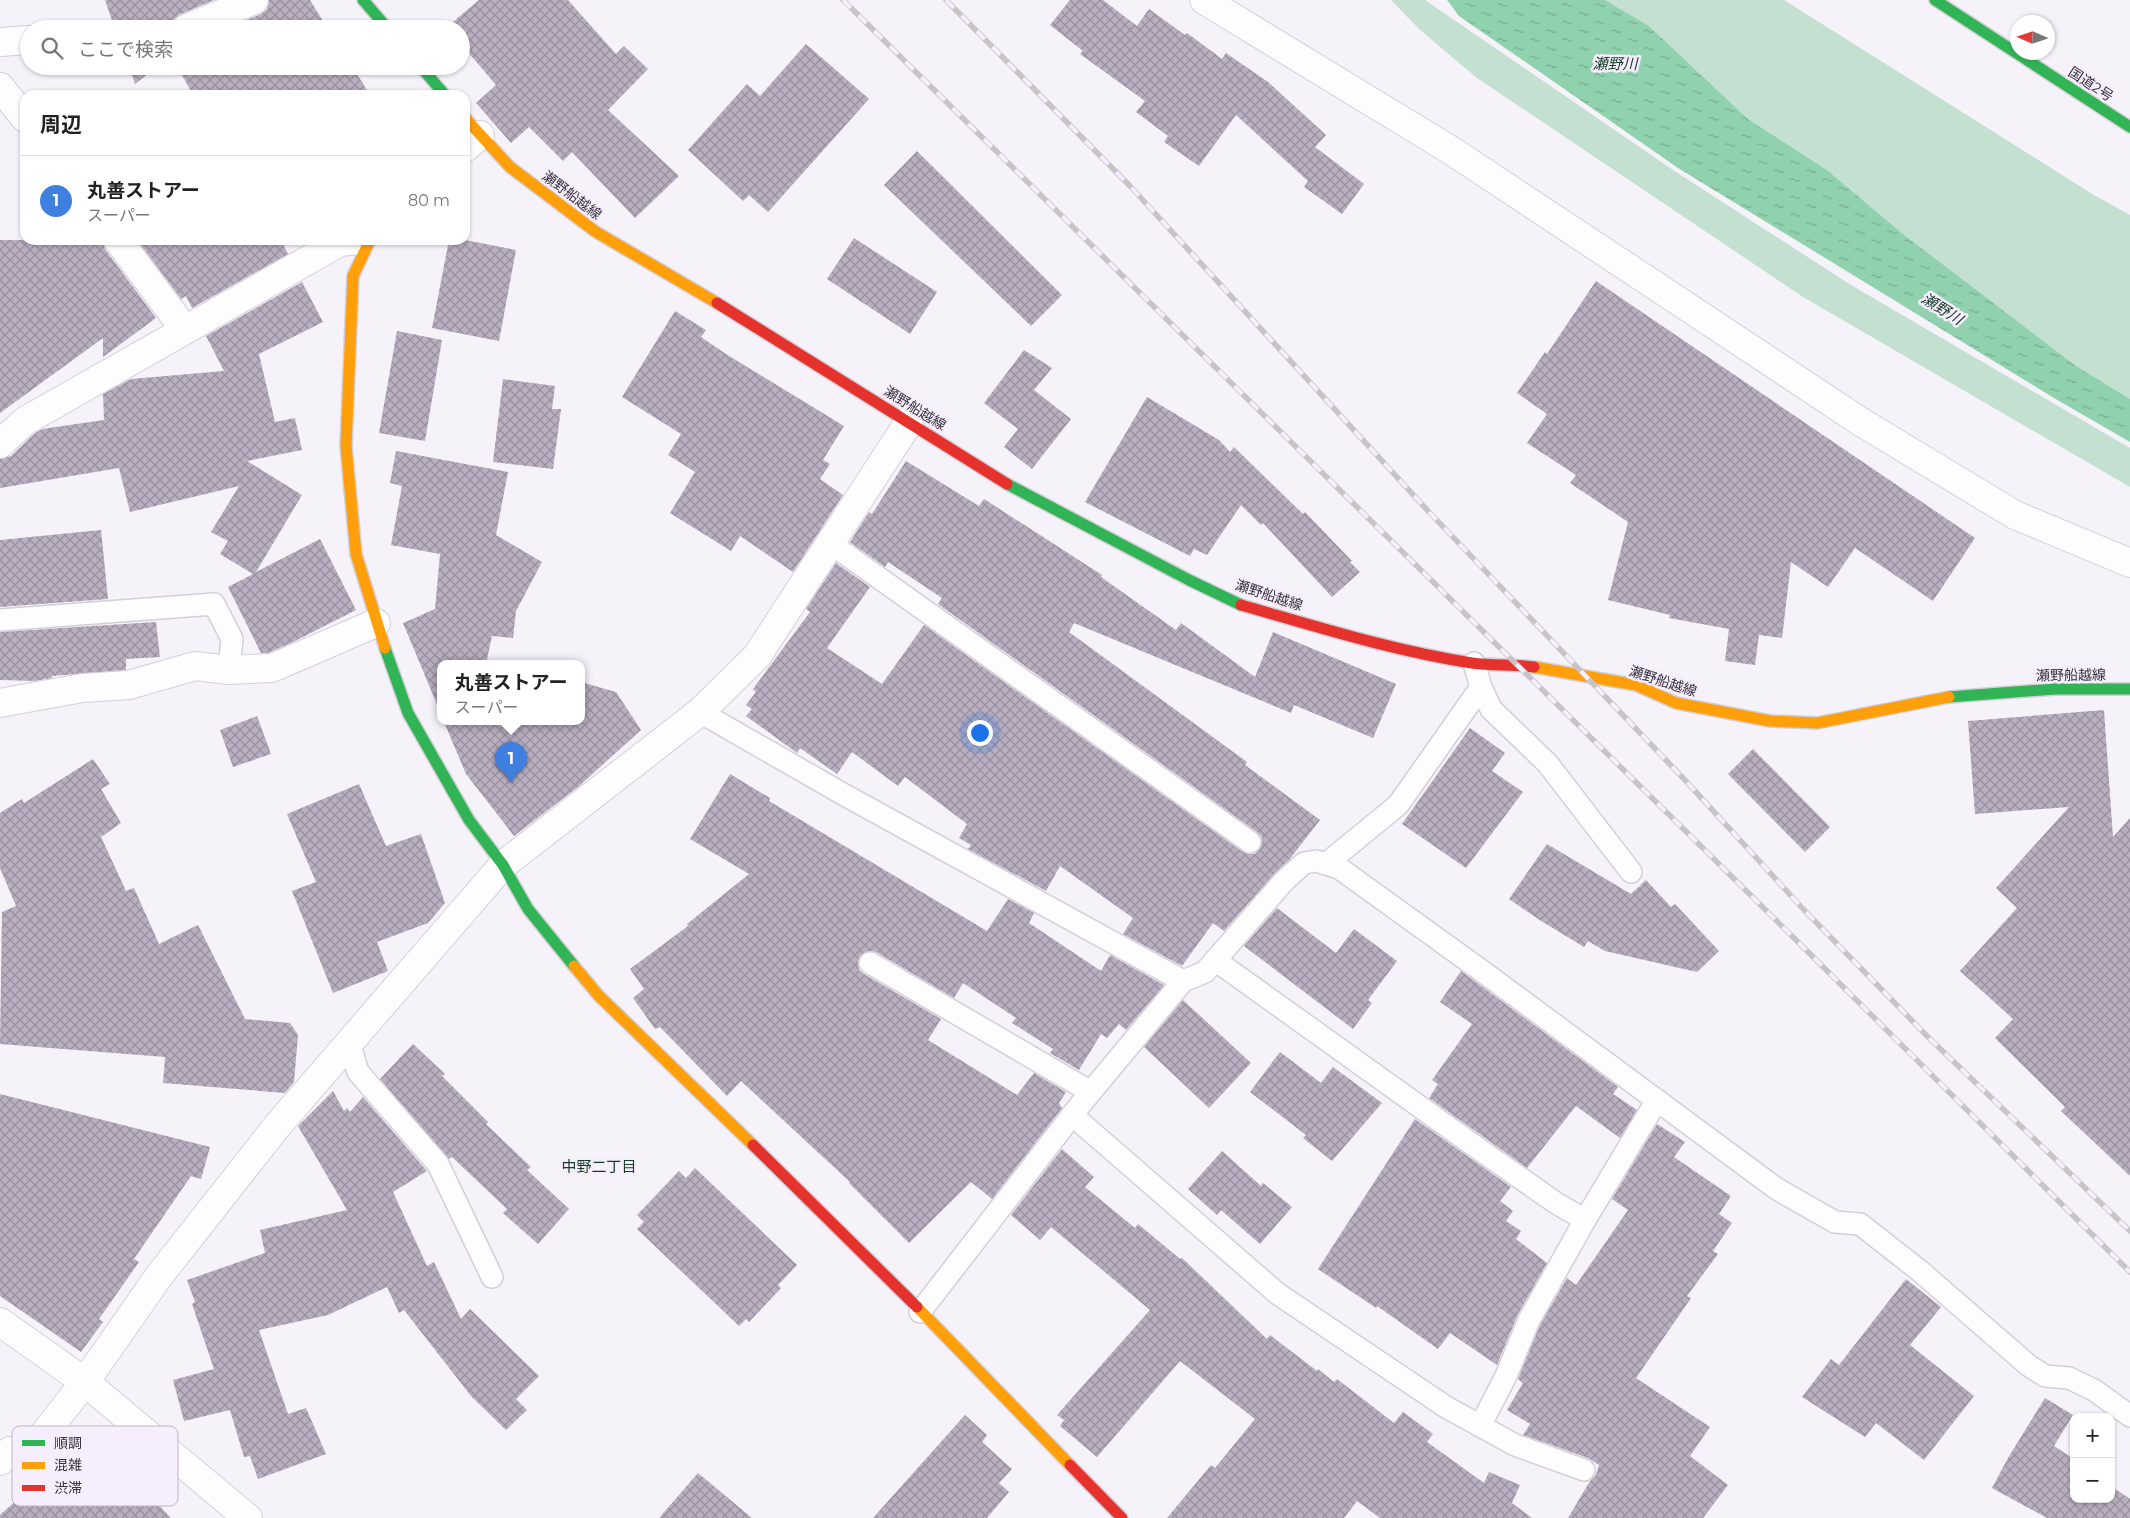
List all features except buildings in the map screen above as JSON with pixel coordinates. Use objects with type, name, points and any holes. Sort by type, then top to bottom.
[{"type":"main road","points":[[363,0],[380,20]]},
{"type":"main road","name":"国道2号","points":[[1935,0],[2130,127]]},
{"type":"main road","points":[[428,75],[441,90]]},
{"type":"main road","name":"瀬野船越線","points":[[470,134],[596,232],[745,320],[996,478],[1236,603],[1374,643],[1474,663],[1516,664],[1636,685],[1676,703],[1770,721],[1817,723],[1953,696],[2056,689],[2130,689]]},
{"type":"main road","points":[[368,245],[353,276],[346,446],[356,554],[376,623],[408,713],[469,820],[503,865],[528,910],[599,996],[867,1255],[920,1312],[1122,1518]]},
{"type":"street","points":[[207,20],[254,0]]},
{"type":"street","points":[[1204,0],[1452,151],[1860,422],[2015,515],[2130,563]]},
{"type":"street","points":[[0,42],[20,41]]},
{"type":"street","points":[[0,87],[20,112]]},
{"type":"street","points":[[122,245],[185,330]]},
{"type":"street","points":[[0,444],[25,420],[335,245]]},
{"type":"street","points":[[50,1426],[85,1382],[159,1276],[278,1124],[503,865],[700,712],[757,656],[909,422]]},
{"type":"street","points":[[0,703],[82,688],[129,685],[195,666],[229,670],[272,668],[376,623]]},
{"type":"street","points":[[0,1322],[85,1382],[138,1426]]},
{"type":"street","points":[[0,1461],[10,1451],[12,1452]]},
{"type":"street","points":[[178,1460],[248,1518]]},
{"type":"lane","points":[[830,543],[1250,842]]},
{"type":"lane","points":[[0,620],[214,604],[232,639],[229,670]]},
{"type":"lane","points":[[1474,663],[1481,687],[1491,709],[1548,764],[1631,872]]},
{"type":"lane","points":[[1327,863],[1398,805],[1481,687]]},
{"type":"lane","points":[[700,712],[841,793],[1182,981]]},
{"type":"lane","points":[[920,1312],[1090,1092],[1182,981],[1205,972],[1284,881],[1304,863],[1316,861],[1339,868],[1777,1189],[1835,1222],[1860,1224],[1933,1283],[2028,1366],[2044,1376],[2069,1378],[2094,1390],[2130,1416]]},
{"type":"lane","points":[[1215,960],[1483,1152],[1556,1203],[1585,1220]]},
{"type":"lane","points":[[870,963],[1090,1092]]},
{"type":"lane","points":[[349,1042],[358,1072],[438,1164],[492,1278]]},
{"type":"lane","points":[[1480,1426],[1506,1376],[1529,1320],[1656,1100]]},
{"type":"lane","points":[[1072,1116],[1278,1294],[1446,1408],[1515,1445],[1584,1470]]},
{"type":"shaded area","points":[[1391,0],[1425,0],[1673,170],[1851,285],[2130,448],[2130,487],[1803,297],[1477,78],[1419,29]]},
{"type":"shaded area","points":[[1605,0],[1784,0],[2094,195],[2130,215],[2130,399],[2076,367],[1903,234],[1827,170],[1748,119],[1649,26]]},
{"type":"water","name":"瀬野川","points":[[1447,0],[1605,0],[1649,26],[1748,119],[1827,170],[1903,234],[2076,366],[2130,399],[2130,442],[2054,398],[1678,168],[1459,16]]},
{"type":"railway","points":[[843,0],[2130,1272]]},
{"type":"railway","points":[[946,0],[1130,186],[1429,512],[1684,779],[1805,911],[1927,1036],[2130,1231]]},
{"type":"traffic: fast","points":[[363,0],[380,20]]},
{"type":"traffic: fast","points":[[1935,0],[2130,127]]},
{"type":"traffic: fast","points":[[428,75],[441,90]]},
{"type":"traffic: fast","points":[[1007,484],[1189,580],[1241,605]]},
{"type":"traffic: fast","points":[[385,648],[408,713],[469,820],[503,865],[528,909],[574,966]]},
{"type":"traffic: fast","points":[[1949,697],[2055,689],[2130,689]]},
{"type":"traffic: slow","points":[[470,123],[510,167],[596,232],[717,303]]},
{"type":"traffic: slow","points":[[368,245],[353,276],[346,446],[356,554],[385,648]]},
{"type":"traffic: slow","points":[[1534,667],[1636,685],[1676,703],[1770,721],[1817,723],[1949,697]]},
{"type":"traffic: slow","points":[[574,966],[599,996],[753,1145]]},
{"type":"traffic: slow","points":[[917,1307],[1070,1465]]},
{"type":"traffic: jam","points":[[717,303],[1007,484]]},
{"type":"traffic: jam","points":[[1241,605],[1356,638],[1414,652],[1472,663],[1534,667]]},
{"type":"traffic: jam","points":[[753,1145],[917,1307]]},
{"type":"traffic: jam","points":[[1070,1465],[1122,1518]]},
{"type":"place","name":"丸善ストアー","points":[[511,783]]},
{"type":"district","name":"中野二丁目","points":[[599,1167]]}]
